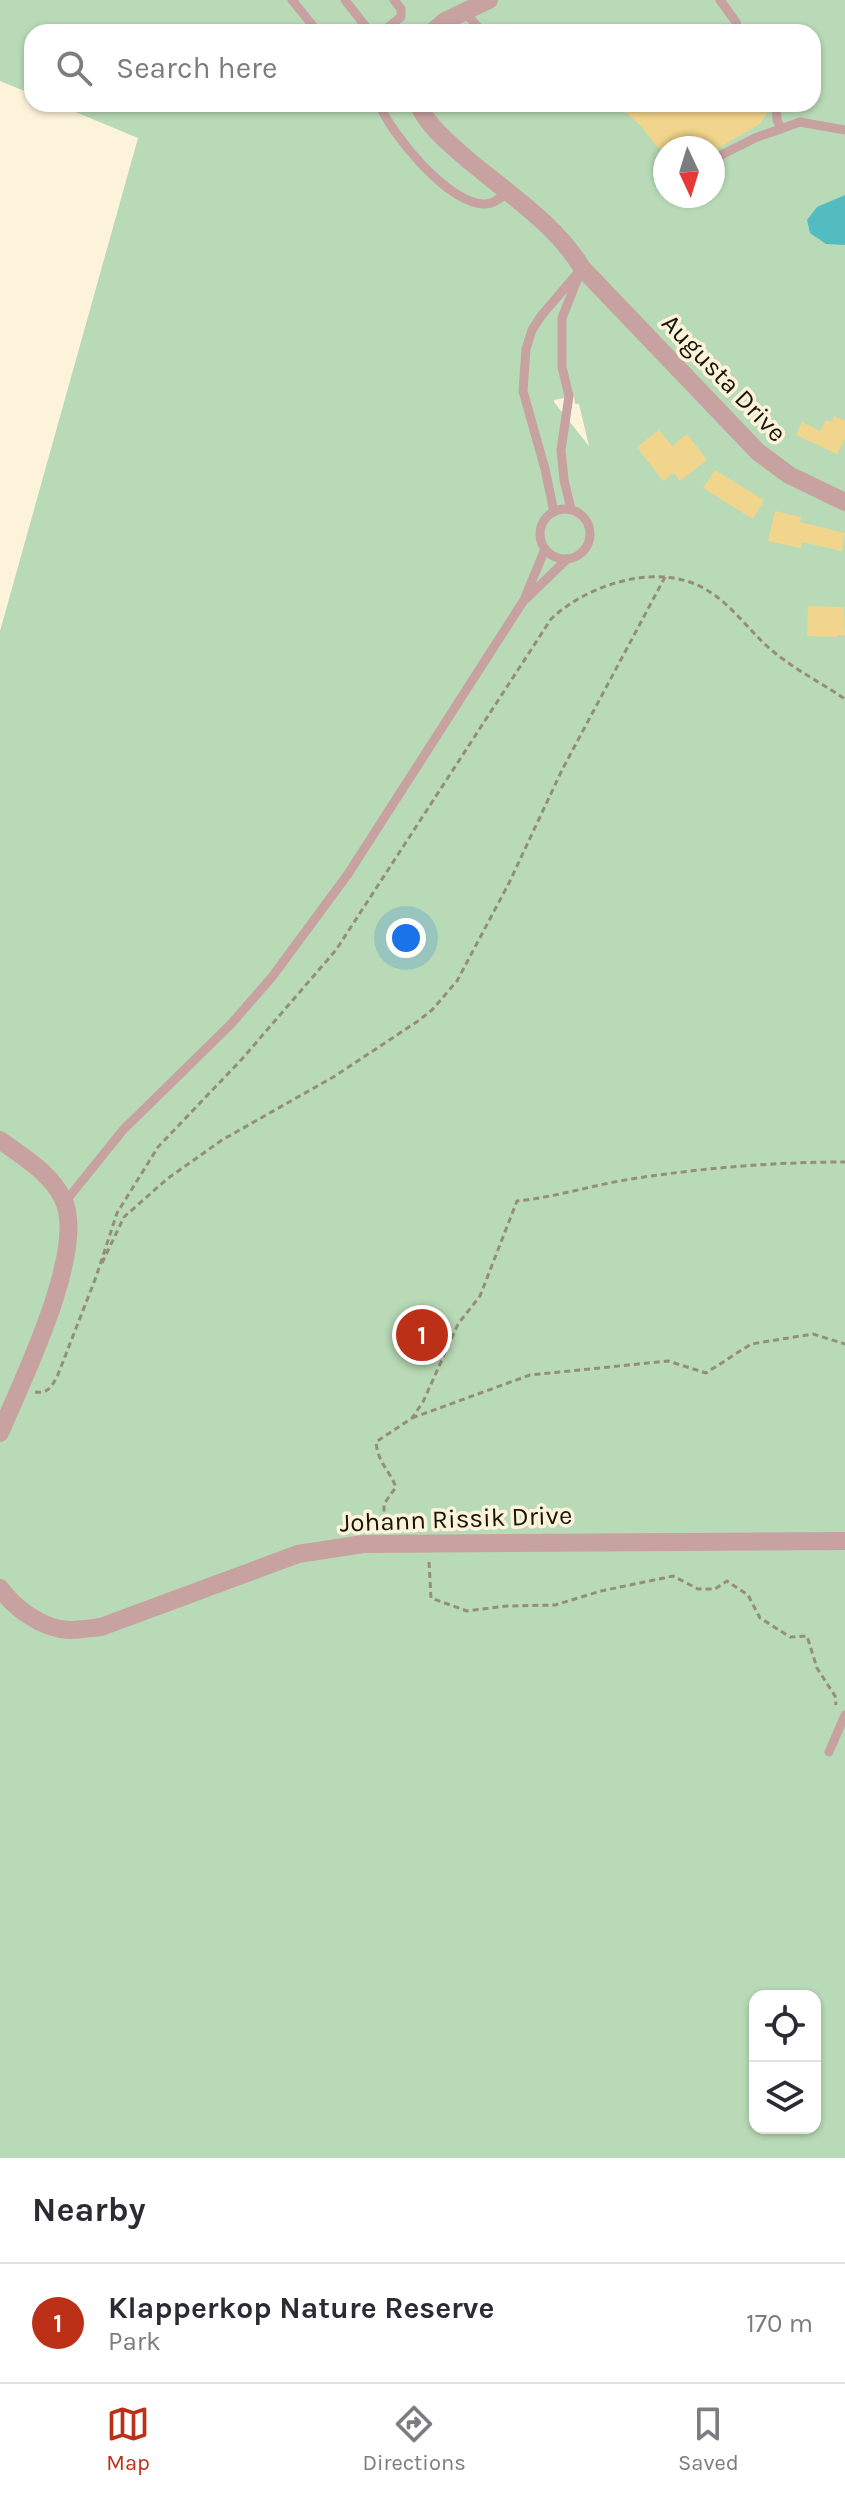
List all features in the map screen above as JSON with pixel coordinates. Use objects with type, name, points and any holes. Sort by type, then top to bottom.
[{"type":"street","points":[[441,24],[489,0]]},
{"type":"street","name":"Augusta Drive","points":[[423,112],[434,130],[563,240],[582,268],[773,465],[845,502]]},
{"type":"street","points":[[0,1140],[41,1170],[65,1202],[68,1253],[55,1296],[0,1433]]},
{"type":"street","name":"Johann Rissik Drive","points":[[0,1588],[25,1613],[67,1630],[101,1627],[298,1554],[363,1544],[845,1541]]},
{"type":"lane","points":[[292,0],[312,24]]},
{"type":"lane","points":[[345,0],[364,24]]},
{"type":"lane","points":[[392,24],[401,17],[401,9],[394,0]]},
{"type":"lane","points":[[720,0],[737,24]]},
{"type":"lane","points":[[465,12],[475,24]]},
{"type":"lane","points":[[382,112],[428,171],[453,191],[472,202],[486,204],[507,193]]},
{"type":"lane","points":[[776,112],[781,129]]},
{"type":"lane","points":[[725,154],[800,122],[845,130]]},
{"type":"lane","points":[[524,600],[567,559],[583,552],[590,536],[586,520],[571,509],[561,450],[569,396],[562,367],[562,318],[582,268]]},
{"type":"lane","points":[[554,512],[523,391],[526,349],[532,330],[541,316],[582,268]]},
{"type":"lane","points":[[567,559],[552,555],[545,549],[540,533],[547,517],[554,512],[571,509]]},
{"type":"lane","points":[[65,1202],[123,1130],[231,1024],[272,977],[348,874],[524,600],[545,549]]},
{"type":"lane","points":[[829,1752],[841,1739],[845,1715]]},
{"type":"path","points":[[20,1385],[35,1392],[49,1390],[96,1277],[117,1213],[158,1147],[242,1059],[336,950],[551,619],[570,603],[610,586],[644,577],[665,577],[695,583],[726,604],[770,649],[845,699]]},
{"type":"path","points":[[96,1277],[124,1217],[167,1179],[222,1140],[335,1076],[418,1021],[446,995],[457,981],[509,883],[562,770],[665,577]]},
{"type":"path","points":[[412,1418],[423,1402],[458,1324],[480,1296],[517,1201],[549,1198],[632,1179],[754,1165],[845,1162]]},
{"type":"path","points":[[404,1543],[384,1512],[384,1504],[396,1487],[389,1470],[377,1458],[376,1442],[412,1418],[530,1375],[668,1361],[706,1373],[751,1344],[813,1334],[845,1344]]},
{"type":"path","points":[[428,1552],[431,1598],[467,1611],[555,1605],[616,1587],[673,1576],[698,1589],[715,1589],[727,1581],[748,1595],[760,1618],[790,1637],[807,1636],[817,1668],[835,1696],[841,1739]]},
{"type":"green space","points":[[0,0],[845,0],[845,2158],[0,2158],[0,631],[138,138],[75,112],[821,112],[821,24],[24,24],[24,91],[0,81]],"holes":[[[574,396],[575,404],[579,404],[589,446],[554,400]]]},
{"type":"water","points":[[845,195],[845,245],[826,244],[810,233],[807,220],[817,207]]},
{"type":"building","points":[[626,112],[767,112],[760,124],[725,144],[725,136],[653,136],[653,141]]},
{"type":"building","points":[[834,416],[845,421],[845,439],[837,454],[796,435],[802,422],[820,431],[826,420],[831,422]]},
{"type":"building","points":[[659,430],[672,446],[687,434],[707,460],[680,481],[674,473],[663,481],[637,447]]},
{"type":"building","points":[[715,470],[764,500],[753,519],[703,488]]},
{"type":"building","points":[[775,511],[801,517],[800,522],[845,533],[842,551],[802,542],[801,548],[768,541]]},
{"type":"building","points":[[808,606],[844,607],[845,635],[807,636]]},
{"type":"place","name":"Klapperkop Nature Reserve","points":[[422,1335]]}]
